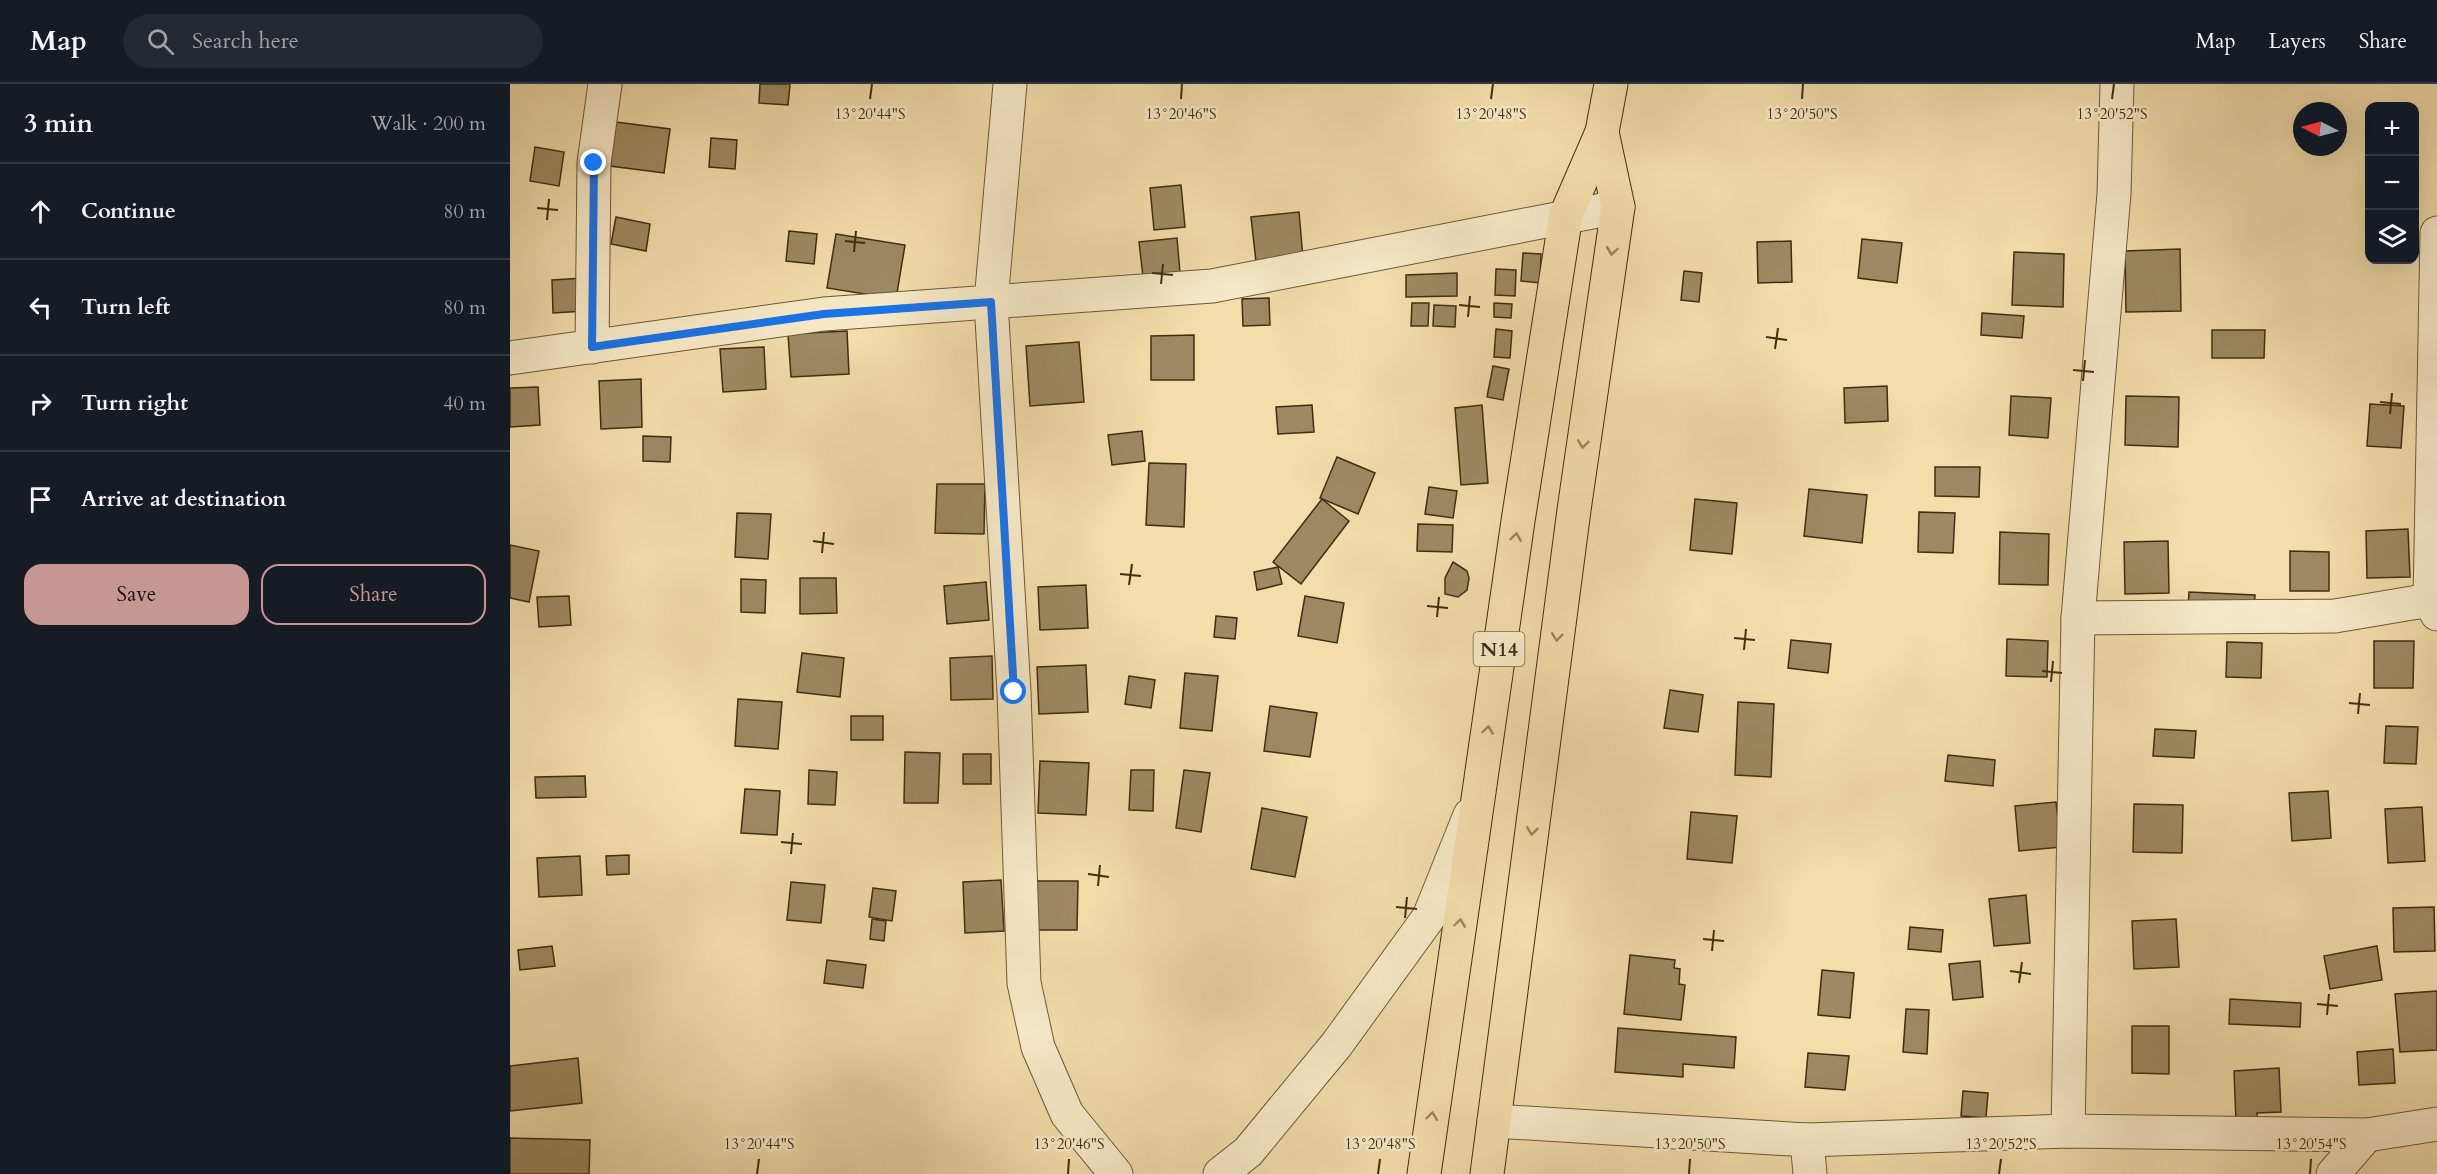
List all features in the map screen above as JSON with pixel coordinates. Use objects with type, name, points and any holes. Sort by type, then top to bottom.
[{"type":"main road","name":"N14","points":[[1425,1174],[1479,791],[1566,215],[1602,132],[1611,84]]},
{"type":"main road","name":"N14","points":[[1487,1174],[1574,510],[1618,207],[1602,132]]},
{"type":"street","points":[[592,347],[594,163],[605,84]]},
{"type":"street","points":[[1010,84],[991,302],[1014,692],[1024,983],[1038,1047],[1066,1114],[1116,1174]]},
{"type":"street","points":[[2068,1131],[2078,618],[2114,194],[2117,84]]},
{"type":"street","points":[[510,358],[824,314],[1212,286],[1566,215],[1618,207]]},
{"type":"street","points":[[2078,618],[2335,616],[2433,607],[2437,233]]},
{"type":"street","points":[[1220,1174],[1248,1152],[1322,1062],[1429,917],[1479,791]]},
{"type":"street","points":[[1494,1121],[1807,1140],[2068,1131],[2367,1135],[2437,1124]]},
{"type":"street","points":[[2333,1174],[2367,1135]]},
{"type":"street","points":[[1807,1140],[1810,1174]]},
{"type":"building","points":[[760,84],[790,84],[788,105],[759,103]]},
{"type":"building","points":[[616,122],[670,129],[664,173],[610,166]]},
{"type":"building","points":[[711,138],[737,140],[735,169],[709,167]]},
{"type":"building","points":[[535,147],[564,152],[559,186],[530,181]]},
{"type":"building","points":[[1181,185],[1185,227],[1154,230],[1150,188]]},
{"type":"building","points":[[1299,212],[1303,258],[1256,262],[1251,217]]},
{"type":"building","points":[[616,217],[650,224],[646,251],[611,244]]},
{"type":"building","points":[[789,231],[817,234],[814,264],[786,261]]},
{"type":"building","points":[[836,234],[905,245],[896,299],[827,288]]},
{"type":"building","points":[[1177,238],[1180,273],[1143,277],[1139,242]]},
{"type":"building","points":[[1862,239],[1902,243],[1897,283],[1858,278]]},
{"type":"building","points":[[1791,241],[1792,282],[1758,283],[1757,242]]},
{"type":"building","points":[[2180,249],[2181,311],[2126,312],[2125,251]]},
{"type":"building","points":[[2014,252],[2064,254],[2063,307],[2012,305]]},
{"type":"building","points":[[1523,253],[1541,254],[1540,283],[1521,281]]},
{"type":"building","points":[[1496,269],[1516,270],[1515,296],[1495,295]]},
{"type":"building","points":[[1684,271],[1702,273],[1699,302],[1681,300]]},
{"type":"building","points":[[1457,273],[1457,296],[1406,297],[1406,275]]},
{"type":"building","points":[[584,278],[585,311],[553,313],[552,280]]},
{"type":"building","points":[[1269,298],[1270,325],[1243,326],[1242,299]]},
{"type":"building","points":[[1412,303],[1429,303],[1428,326],[1411,326]]},
{"type":"building","points":[[1494,303],[1512,304],[1511,318],[1494,317]]},
{"type":"building","points":[[1434,305],[1456,306],[1455,327],[1433,326]]},
{"type":"building","points":[[1982,313],[2024,316],[2022,338],[1981,335]]},
{"type":"building","points":[[1496,329],[1512,331],[1510,358],[1494,357]]},
{"type":"building","points":[[2212,330],[2265,330],[2264,358],[2212,358]]},
{"type":"building","points":[[847,331],[849,374],[791,377],[788,334]]},
{"type":"building","points":[[1194,335],[1194,380],[1151,380],[1151,336]]},
{"type":"building","points":[[1079,342],[1084,402],[1030,406],[1026,346]]},
{"type":"building","points":[[764,347],[766,389],[723,392],[720,349]]},
{"type":"building","points":[[1493,366],[1509,369],[1503,400],[1487,397]]},
{"type":"building","points":[[641,379],[642,427],[601,429],[599,381]]},
{"type":"building","points":[[1887,386],[1888,421],[1845,423],[1844,388]]},
{"type":"building","points":[[538,387],[540,425],[510,427],[510,388]]},
{"type":"building","points":[[2011,396],[2051,398],[2048,438],[2009,435]]},
{"type":"building","points":[[2126,396],[2179,397],[2178,447],[2125,445]]},
{"type":"building","points":[[2370,404],[2404,406],[2401,448],[2367,446]]},
{"type":"building","points":[[1312,405],[1314,432],[1278,434],[1276,407]]},
{"type":"building","points":[[1482,405],[1488,483],[1461,485],[1455,408]]},
{"type":"building","points":[[1142,431],[1145,461],[1112,465],[1108,435]]},
{"type":"building","points":[[643,436],[671,437],[670,462],[643,461]]},
{"type":"building","points":[[1337,457],[1375,473],[1358,514],[1320,498]]},
{"type":"building","points":[[1149,463],[1186,464],[1184,527],[1146,525]]},
{"type":"building","points":[[1935,467],[1980,467],[1979,497],[1935,496]]},
{"type":"building","points":[[937,484],[985,484],[984,534],[935,533]]},
{"type":"building","points":[[1429,487],[1457,491],[1453,518],[1425,514]]},
{"type":"building","points":[[1809,489],[1867,495],[1862,543],[1804,536]]},
{"type":"building","points":[[1322,499],[1349,521],[1301,584],[1273,562]]},
{"type":"building","points":[[1695,499],[1737,503],[1732,554],[1690,550]]},
{"type":"building","points":[[1919,512],[1955,513],[1953,553],[1918,552]]},
{"type":"building","points":[[737,513],[771,514],[768,559],[735,557]]},
{"type":"building","points":[[1418,524],[1453,525],[1452,552],[1417,551]]},
{"type":"building","points":[[2408,529],[2410,577],[2367,578],[2366,531]]},
{"type":"building","points":[[2000,532],[2049,534],[2048,585],[1999,584]]},
{"type":"building","points":[[2168,541],[2169,593],[2125,594],[2124,542]]},
{"type":"building","points":[[510,545],[539,551],[529,602],[510,598]]},
{"type":"building","points":[[2290,551],[2329,552],[2329,591],[2290,591]]},
{"type":"building","points":[[1453,562],[1467,571],[1469,578],[1467,590],[1458,597],[1445,594],[1445,578]]},
{"type":"building","points":[[1278,567],[1282,584],[1257,590],[1254,572]]},
{"type":"building","points":[[800,578],[836,578],[837,613],[800,614]]},
{"type":"building","points":[[741,579],[766,580],[765,613],[741,612]]},
{"type":"building","points":[[986,582],[989,620],[947,624],[944,586]]},
{"type":"building","points":[[1086,585],[1088,628],[1040,630],[1038,587]]},
{"type":"building","points":[[2189,592],[2255,595],[2254,610],[2188,608]]},
{"type":"building","points":[[569,596],[571,625],[539,627],[537,597]]},
{"type":"building","points":[[1305,596],[1344,603],[1337,643],[1298,636]]},
{"type":"building","points":[[1216,616],[1237,618],[1235,639],[1214,637]]},
{"type":"building","points":[[2007,639],[2048,641],[2047,677],[2006,676]]},
{"type":"building","points":[[1791,640],[1831,644],[1828,673],[1788,668]]},
{"type":"building","points":[[2374,641],[2414,641],[2413,688],[2374,688]]},
{"type":"building","points":[[2227,642],[2262,643],[2261,678],[2226,677]]},
{"type":"building","points":[[802,653],[844,658],[840,697],[797,692]]},
{"type":"building","points":[[992,656],[993,699],[951,700],[950,658]]},
{"type":"building","points":[[1086,665],[1088,712],[1039,714],[1037,667]]},
{"type":"building","points":[[1185,673],[1218,676],[1212,731],[1180,728]]},
{"type":"building","points":[[1129,676],[1155,680],[1151,708],[1125,704]]},
{"type":"building","points":[[1670,690],[1703,695],[1698,732],[1664,728]]},
{"type":"building","points":[[738,699],[782,702],[778,749],[735,746]]},
{"type":"building","points":[[1738,702],[1774,704],[1771,777],[1735,775]]},
{"type":"building","points":[[1270,706],[1317,713],[1310,757],[1264,751]]},
{"type":"building","points":[[851,716],[883,716],[883,740],[851,740]]},
{"type":"building","points":[[2386,726],[2418,727],[2416,764],[2384,763]]},
{"type":"building","points":[[2155,729],[2196,731],[2194,758],[2153,756]]},
{"type":"building","points":[[905,752],[940,753],[938,803],[904,803]]},
{"type":"building","points":[[963,754],[991,754],[991,784],[963,784]]},
{"type":"building","points":[[1948,755],[1995,760],[1993,786],[1945,781]]},
{"type":"building","points":[[1040,761],[1089,763],[1086,815],[1038,813]]},
{"type":"building","points":[[809,770],[837,772],[835,805],[808,804]]},
{"type":"building","points":[[1131,770],[1154,770],[1153,811],[1129,810]]},
{"type":"building","points":[[1184,770],[1210,773],[1201,832],[1176,828]]},
{"type":"building","points":[[585,776],[586,797],[536,798],[535,777]]},
{"type":"building","points":[[745,789],[780,791],[777,835],[741,833]]},
{"type":"building","points":[[2328,791],[2331,838],[2292,841],[2289,793]]},
{"type":"building","points":[[2056,802],[2061,847],[2019,851],[2015,806]]},
{"type":"building","points":[[2134,804],[2183,805],[2182,853],[2133,852]]},
{"type":"building","points":[[2422,807],[2425,861],[2388,863],[2385,809]]},
{"type":"building","points":[[1262,808],[1307,817],[1295,877],[1251,869]]},
{"type":"building","points":[[1691,812],[1737,816],[1732,863],[1687,859]]},
{"type":"building","points":[[629,855],[629,874],[607,875],[606,856]]},
{"type":"building","points":[[580,856],[582,895],[539,897],[537,858]]},
{"type":"building","points":[[1001,880],[1004,931],[965,933],[963,882]]},
{"type":"building","points":[[1032,881],[1078,881],[1077,930],[1032,930]]},
{"type":"building","points":[[791,882],[825,885],[821,923],[787,920]]},
{"type":"building","points":[[873,888],[896,891],[892,921],[869,917]]},
{"type":"building","points":[[2026,895],[2030,943],[1994,946],[1989,899]]},
{"type":"building","points":[[2434,907],[2435,951],[2394,952],[2393,908]]},
{"type":"building","points":[[872,919],[886,921],[884,941],[870,939]]},
{"type":"building","points":[[2176,919],[2179,967],[2134,969],[2132,921]]},
{"type":"building","points":[[1910,927],[1943,930],[1941,952],[1908,949]]},
{"type":"building","points":[[552,946],[555,966],[520,970],[518,950]]},
{"type":"building","points":[[2377,946],[2382,980],[2330,989],[2324,956]]},
{"type":"building","points":[[1630,955],[1675,960],[1674,968],[1680,969],[1679,984],[1685,985],[1681,1020],[1624,1014]]},
{"type":"building","points":[[827,960],[866,965],[863,988],[824,983]]},
{"type":"building","points":[[1980,961],[1983,997],[1953,1000],[1949,964]]},
{"type":"building","points":[[1822,970],[1854,973],[1850,1018],[1818,1015]]},
{"type":"building","points":[[2437,991],[2437,1050],[2400,1052],[2395,994]]},
{"type":"building","points":[[2230,999],[2301,1003],[2300,1027],[2229,1024]]},
{"type":"building","points":[[1906,1009],[1929,1010],[1927,1054],[1903,1052]]},
{"type":"building","points":[[2132,1026],[2169,1026],[2169,1074],[2132,1073]]},
{"type":"building","points":[[1618,1028],[1736,1037],[1734,1068],[1683,1064],[1683,1077],[1615,1072]]},
{"type":"building","points":[[2393,1049],[2395,1083],[2359,1085],[2357,1052]]},
{"type":"building","points":[[1808,1053],[1849,1056],[1845,1090],[1805,1087]]},
{"type":"building","points":[[578,1058],[582,1103],[510,1111],[510,1066]]},
{"type":"building","points":[[2279,1068],[2281,1112],[2257,1113],[2258,1121],[2236,1122],[2234,1071]]},
{"type":"building","points":[[1963,1091],[1988,1093],[1986,1118],[1961,1116]]},
{"type":"building","points":[[510,1138],[590,1140],[589,1174],[510,1174]]},
{"type":"route","points":[[594,163],[592,347],[824,314],[991,302],[1014,692]]}]
